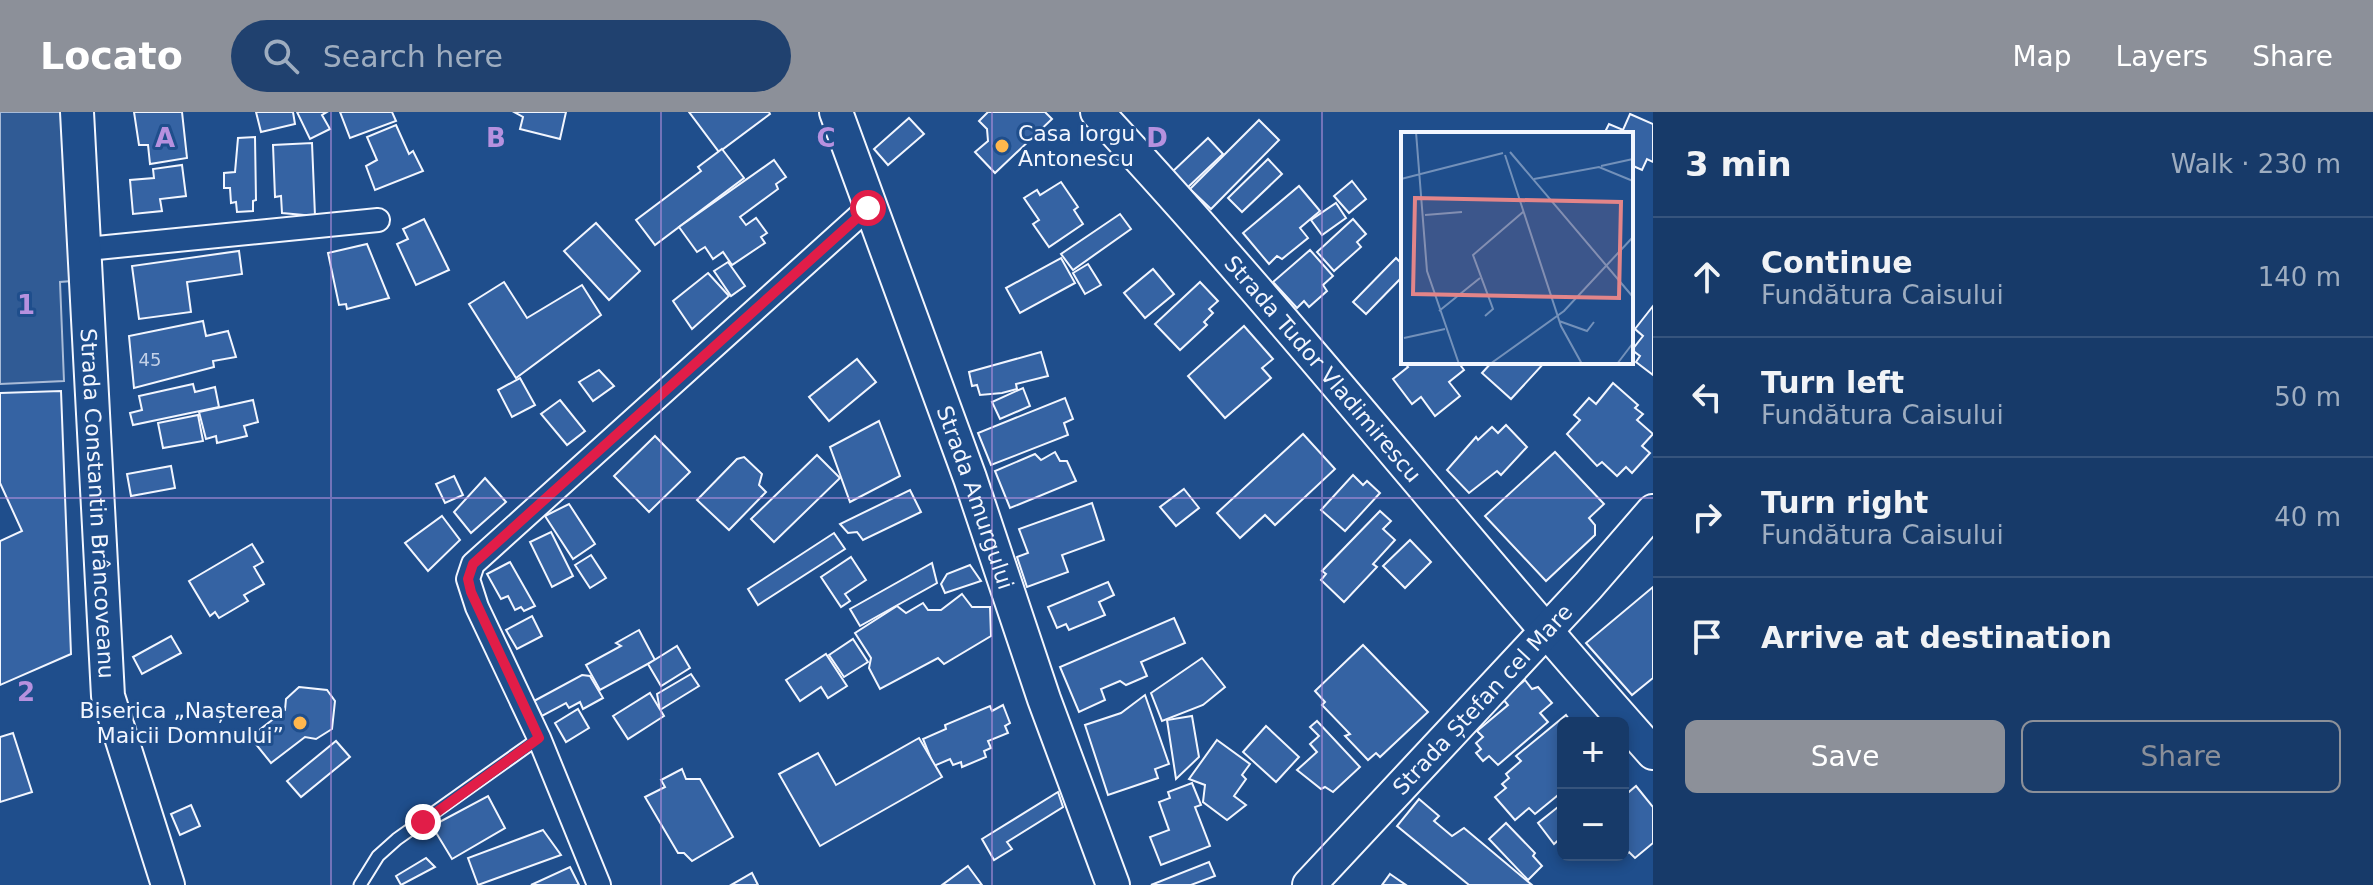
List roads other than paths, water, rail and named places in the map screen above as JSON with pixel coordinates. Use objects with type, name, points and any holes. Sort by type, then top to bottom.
[{"type":"street","name":"Strada Constantin Brâncoveanu","points":[[77,112],[87,249],[108,696],[168,885]]},
{"type":"street","name":"Strada Amurgului","points":[[836,112],[868,208],[965,463],[1044,699],[1113,885]]},
{"type":"street","name":"Strada Tudor Vladimirescu","points":[[1097,112],[1211,234],[1544,631],[1653,753]]},
{"type":"street","points":[[599,885],[539,738],[471,592],[468,579],[473,564],[868,208]]},
{"type":"street","points":[[87,249],[378,220]]},
{"type":"street","name":"Strada Ștefan cel Mare","points":[[1309,885],[1653,511]]},
{"type":"lane","points":[[360,885],[378,856],[397,839],[539,738]]},
{"type":"place","name":"Casa Iorgu Antonescu","points":[[1002,146]]},
{"type":"place","name":"Biserica „Nașterea Maicii Domnului”","points":[[300,723]]}]
